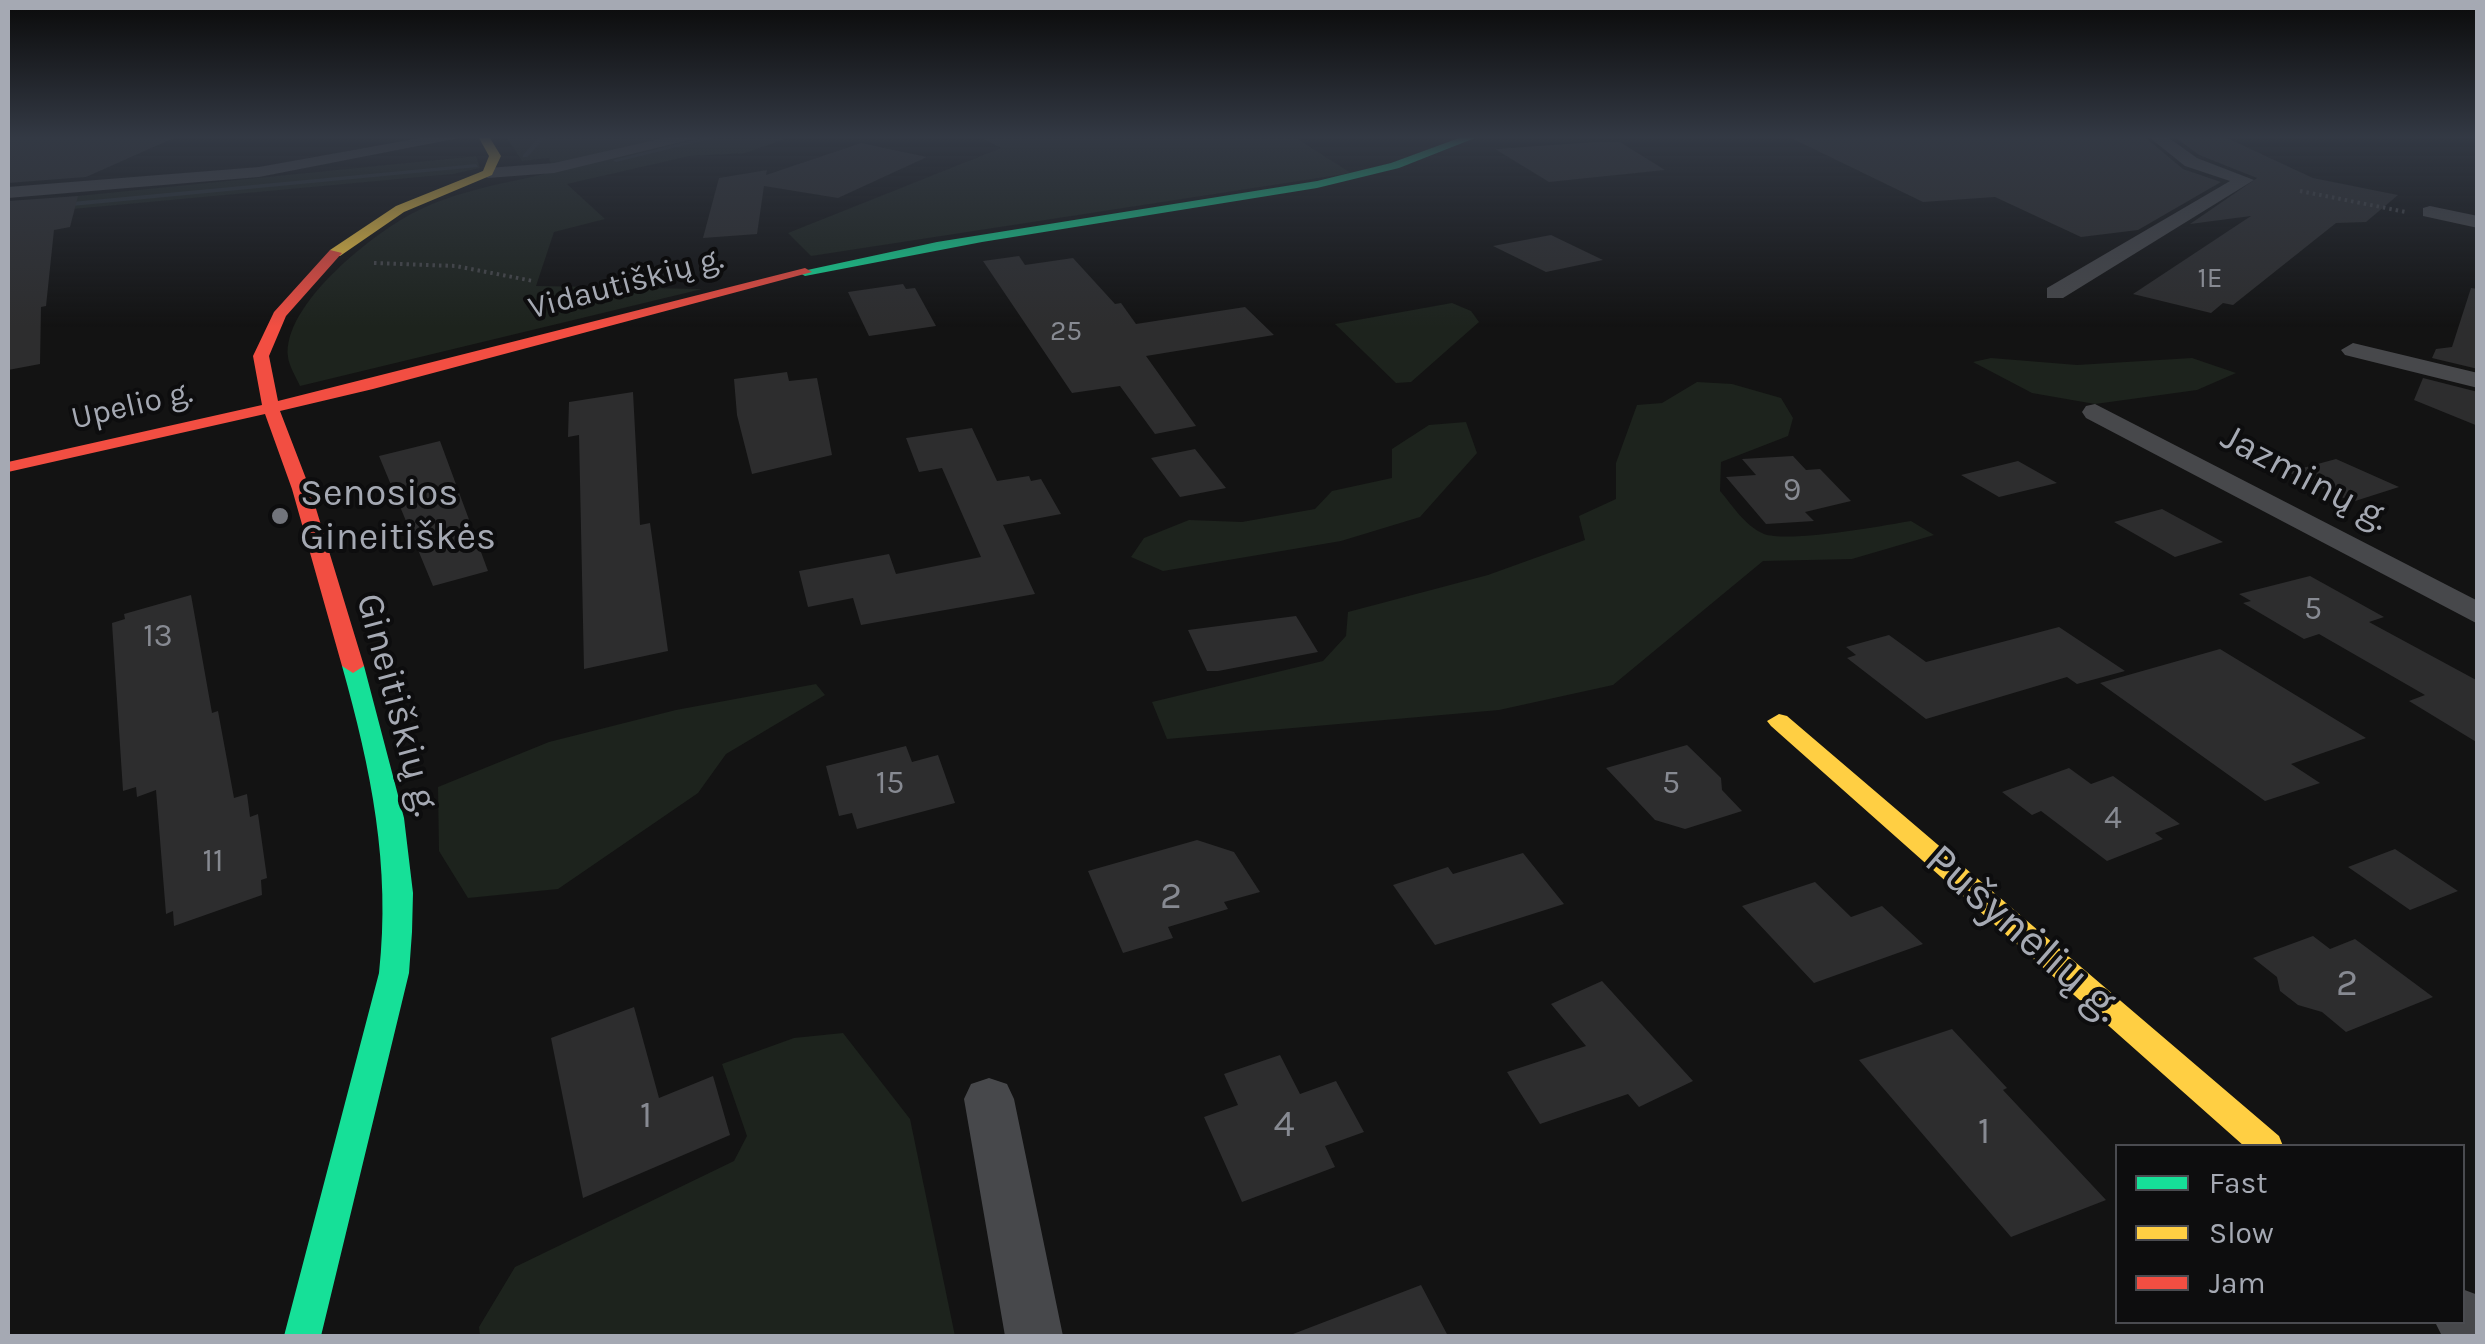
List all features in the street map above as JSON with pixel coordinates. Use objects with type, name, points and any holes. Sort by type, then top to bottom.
[{"type":"street","name":"Gineitiškių g.","points":[[302,1336],[394,974],[401,923],[400,862],[386,777],[301,489],[260,367],[268,337],[293,296],[323,263],[378,221],[424,201]]},
{"type":"street","name":"Vidautiškių g.","points":[[271,409],[763,280],[937,244],[1217,201]]},
{"type":"street","points":[[2055,293],[2210,201]]},
{"type":"street","points":[[2430,212],[2478,222]]},
{"type":"street","points":[[2353,350],[2478,380]]},
{"type":"street","name":"Upelio g.","points":[[8,467],[271,409]]},
{"type":"street","name":"Jazminų g.","points":[[2095,412],[2478,614]]},
{"type":"street","name":"Pušynėlių g.","points":[[1779,721],[2265,1144]]},
{"type":"street","points":[[989,1099],[1034,1336]]},
{"type":"path","points":[[2348,201],[2418,215],[2430,212]]},
{"type":"path","points":[[323,263],[456,266],[532,281]]},
{"type":"shaded area","points":[[31,201],[163,201],[8,215],[8,203]]},
{"type":"shaded area","points":[[441,201],[585,201],[605,219],[554,232],[536,286],[702,289],[300,386],[288,357],[290,336],[315,293],[379,235]]},
{"type":"shaded area","points":[[869,201],[1171,201],[811,256],[788,233]]},
{"type":"shaded area","points":[[1452,303],[1471,311],[1479,322],[1411,382],[1396,383],[1335,324]]},
{"type":"shaded area","points":[[1991,358],[2077,365],[2192,358],[2236,373],[2197,390],[2095,404],[2032,393],[1973,362]]},
{"type":"shaded area","points":[[1697,382],[1732,384],[1781,398],[1793,418],[1788,436],[1721,462],[1720,491],[1757,530],[1794,536],[1911,521],[1934,535],[1852,559],[1763,561],[1613,685],[1499,710],[1167,739],[1152,702],[1323,661],[1346,636],[1348,612],[1488,575],[1585,540],[1579,516],[1616,499],[1616,463],[1637,405],[1662,403]]},
{"type":"shaded area","points":[[1466,422],[1477,453],[1420,517],[1341,541],[1163,571],[1131,557],[1144,538],[1189,520],[1242,522],[1315,509],[1332,491],[1392,478],[1392,449],[1429,425]]},
{"type":"shaded area","points":[[816,684],[825,695],[726,754],[698,793],[558,889],[468,898],[439,851],[438,787],[549,742],[676,710]]},
{"type":"shaded area","points":[[843,1033],[910,1119],[955,1336],[480,1336],[479,1327],[515,1267],[734,1161],[747,1136],[722,1064],[794,1038]]},
{"type":"building","points":[[8,201],[77,201],[70,227],[54,230],[46,306],[41,307],[40,364],[8,370]]},
{"type":"building","points":[[713,201],[762,201],[757,234],[703,238]]},
{"type":"building","points":[[2003,201],[2189,201],[2138,230],[2081,237]]},
{"type":"building","points":[[2224,201],[2391,201],[2366,222],[2336,223],[2233,305],[2223,303],[2211,313],[2133,294],[2251,216],[2190,224]]},
{"type":"building","points":[[1551,235],[1603,260],[1546,272],[1493,246]]},
{"type":"building","points":[[1019,256],[1025,265],[1073,258],[1115,304],[1121,303],[1136,324],[1245,307],[1274,335],[1146,356],[1196,426],[1155,434],[1120,386],[1072,393],[983,261]]},
{"type":"building","points":[[903,284],[906,289],[915,288],[936,326],[869,336],[848,292]]},
{"type":"building","points":[[2471,288],[2478,289],[2478,369],[2432,358],[2436,349],[2452,347]]},
{"type":"building","points":[[787,372],[789,381],[817,378],[832,455],[752,474],[737,415],[734,379]]},
{"type":"building","points":[[2423,378],[2478,392],[2478,426],[2414,400]]},
{"type":"building","points":[[633,392],[640,525],[650,523],[668,651],[584,669],[579,435],[568,437],[569,402]]},
{"type":"building","points":[[972,428],[997,481],[1029,476],[1031,481],[1041,479],[1061,514],[1003,525],[1035,594],[861,625],[853,598],[808,607],[799,571],[889,554],[896,574],[981,557],[942,468],[919,472],[906,438]]},
{"type":"building","points":[[440,441],[488,571],[433,586],[379,456]]},
{"type":"building","points":[[1195,449],[1226,488],[1180,497],[1151,458]]},
{"type":"building","points":[[1793,456],[1806,470],[1820,469],[1851,501],[1805,512],[1814,521],[1766,524],[1726,477],[1756,475],[1742,459]]},
{"type":"building","points":[[2336,459],[2399,487],[2352,502],[2288,472]]},
{"type":"building","points":[[2018,461],[2057,483],[1999,497],[1961,475]]},
{"type":"building","points":[[2162,509],[2223,542],[2175,557],[2114,522]]},
{"type":"building","points":[[2310,576],[2384,617],[2369,622],[2478,681],[2478,743],[2409,701],[2425,695],[2319,634],[2304,639],[2243,603],[2251,601],[2239,594]]},
{"type":"building","points":[[191,595],[212,713],[218,711],[234,798],[247,794],[250,817],[258,814],[267,878],[261,880],[262,895],[174,926],[173,911],[166,914],[156,790],[137,797],[136,787],[123,791],[112,623],[125,619],[124,614]]},
{"type":"building","points":[[1296,616],[1318,652],[1218,671],[1207,671],[1188,630]]},
{"type":"building","points":[[2059,627],[2125,671],[2077,684],[2067,677],[1926,719],[1847,658],[1856,655],[1846,647],[1889,635],[1926,662]]},
{"type":"building","points":[[2220,649],[2366,738],[2291,764],[2320,783],[2265,801],[2100,683]]},
{"type":"building","points":[[1687,745],[1721,778],[1722,790],[1742,811],[1685,829],[1655,820],[1606,768]]},
{"type":"building","points":[[906,746],[912,762],[938,755],[955,803],[857,829],[852,813],[839,816],[826,766]]},
{"type":"building","points":[[2069,768],[2091,784],[2113,776],[2180,824],[2155,833],[2163,839],[2107,861],[2041,811],[2032,815],[2002,792]]},
{"type":"building","points":[[1197,840],[1234,852],[1260,892],[1224,902],[1228,909],[1168,927],[1173,938],[1123,953],[1088,871]]},
{"type":"building","points":[[2395,849],[2458,891],[2410,910],[2348,867]]},
{"type":"building","points":[[1523,853],[1564,904],[1435,945],[1393,885],[1448,867],[1453,874]]},
{"type":"building","points":[[1815,882],[1851,917],[1882,906],[1923,944],[1814,983],[1742,906]]},
{"type":"building","points":[[2313,936],[2330,949],[2355,939],[2433,997],[2346,1032],[2322,1012],[2298,1005],[2280,991],[2277,977],[2253,958]]},
{"type":"building","points":[[1602,981],[1693,1081],[1639,1107],[1628,1094],[1540,1124],[1507,1072],[1586,1046],[1551,1004]]},
{"type":"building","points":[[634,1007],[659,1098],[713,1076],[730,1135],[583,1198],[551,1038]]},
{"type":"building","points":[[1952,1029],[2106,1200],[2011,1237],[1859,1060]]},
{"type":"building","points":[[1280,1055],[1300,1094],[1336,1081],[1364,1132],[1325,1146],[1335,1167],[1242,1202],[1204,1117],[1238,1105],[1224,1074]]},
{"type":"building","points":[[1421,1285],[1448,1336],[1293,1334]]},
{"type":"waterway","points":[[61,205],[107,201]]},
{"type":"traffic: fast","points":[[805,272],[982,238],[1221,201]]},
{"type":"traffic: fast","points":[[302,1336],[394,973],[398,932],[399,893],[392,818],[353,666]]},
{"type":"traffic: slow","points":[[335,253],[400,209],[420,201]]},
{"type":"traffic: slow","points":[[1779,721],[2265,1144]]},
{"type":"traffic: jam","points":[[335,253],[279,315],[261,356],[271,409],[301,489],[353,666]]},
{"type":"traffic: jam","points":[[8,467],[367,386],[805,272]]},
{"type":"place","name":"Senosios Gineitiškės","points":[[280,516]]}]
